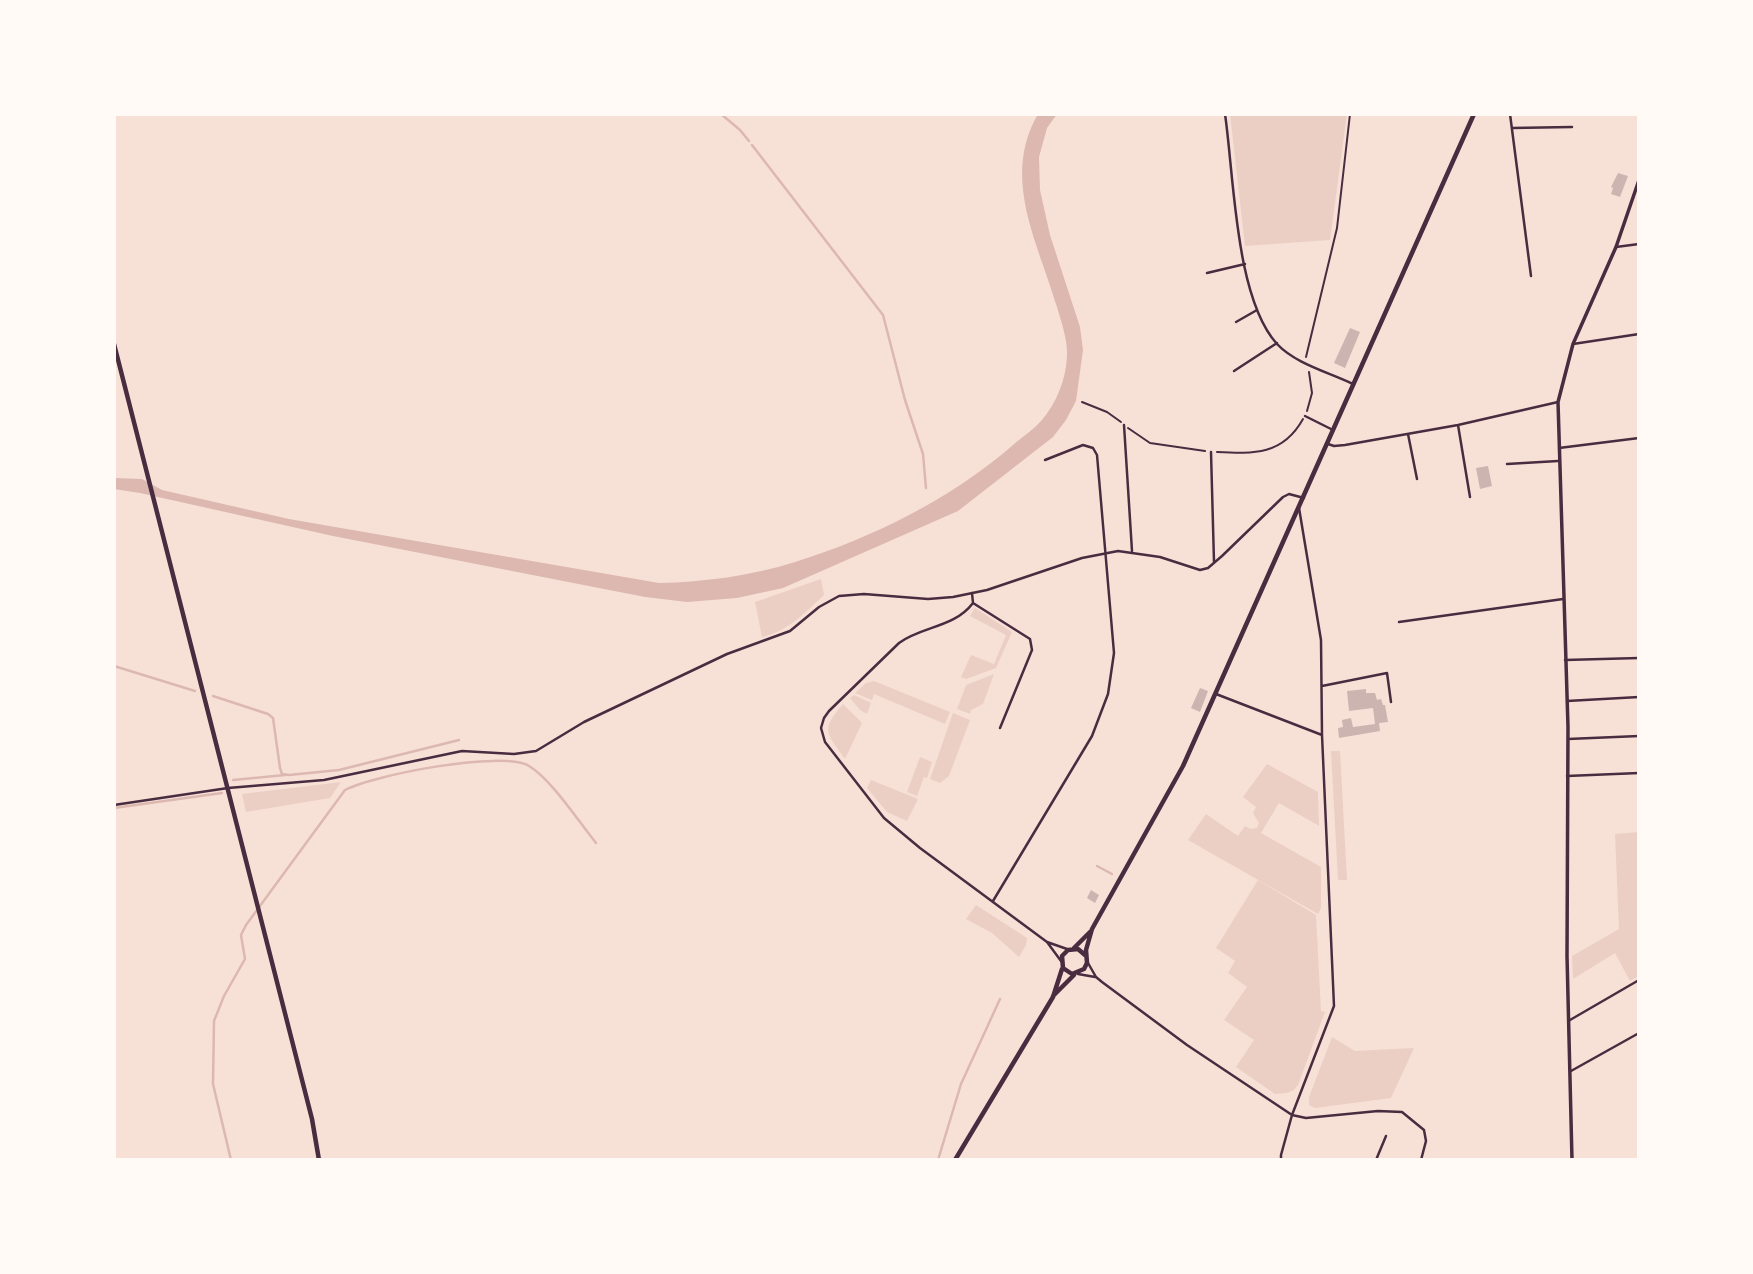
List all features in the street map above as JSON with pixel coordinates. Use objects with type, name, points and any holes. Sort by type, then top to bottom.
[{"type":"main road","points":[[1053,997],[1064,953],[1092,929],[1184,766],[1474,114]]},
{"type":"main road","points":[[114,344],[312,1119],[319,1160]]},
{"type":"main road","points":[[955,1160],[1053,997],[1084,969],[1092,929]]},
{"type":"main road","points":[[1071,949],[1081,950],[1086,957]]},
{"type":"main road","points":[[1062,965],[1067,972],[1077,974]]},
{"type":"street","points":[[1225,114],[1252,300],[1276,343],[1302,361],[1353,384]]},
{"type":"street","points":[[1510,114],[1531,276]]},
{"type":"street","points":[[1512,128],[1572,127]]},
{"type":"street","points":[[1573,1160],[1567,956],[1568,739],[1558,402],[1573,344],[1616,247],[1639,180]]},
{"type":"street","points":[[1616,247],[1639,244]]},
{"type":"street","points":[[1207,273],[1245,264]]},
{"type":"street","points":[[1236,322],[1257,310]]},
{"type":"street","points":[[1573,344],[1639,334]]},
{"type":"street","points":[[1234,371],[1276,343]]},
{"type":"street","points":[[1327,444],[1345,445],[1458,425],[1558,402]]},
{"type":"street","points":[[1304,416],[1333,430]]},
{"type":"street","points":[[1124,425],[1132,552]]},
{"type":"street","points":[[1458,425],[1470,497]]},
{"type":"street","points":[[1408,434],[1417,479]]},
{"type":"street","points":[[1558,449],[1639,438]]},
{"type":"street","points":[[993,901],[1092,736],[1108,694],[1114,653],[1097,455],[1093,448],[1083,445],[1045,460]]},
{"type":"street","points":[[1211,452],[1214,562]]},
{"type":"street","points":[[1507,464],[1558,461]]},
{"type":"street","points":[[114,805],[228,788],[358,775],[462,751],[514,754],[536,751],[584,722],[727,654],[790,631],[819,607],[839,596],[864,594],[928,599],[972,593],[1106,553],[1132,552],[1160,557],[1200,570],[1214,562],[1283,497],[1289,494],[1304,498]]},
{"type":"street","points":[[1282,1160],[1292,1115],[1334,1006],[1322,735],[1321,640],[1299,508]]},
{"type":"street","points":[[972,593],[972,603],[960,616],[939,628],[906,638],[899,643],[829,711],[821,728],[825,742],[884,818],[1047,942],[1062,965]]},
{"type":"street","points":[[1399,622],[1563,599]]},
{"type":"street","points":[[972,603],[1030,639],[1032,650],[1000,728]]},
{"type":"street","points":[[1565,660],[1639,658]]},
{"type":"street","points":[[1322,686],[1387,673],[1391,702]]},
{"type":"street","points":[[1216,694],[1322,735]]},
{"type":"street","points":[[1567,701],[1639,697]]},
{"type":"street","points":[[1568,739],[1639,736]]},
{"type":"street","points":[[1567,776],[1639,773]]},
{"type":"street","points":[[1047,942],[1071,949]]},
{"type":"street","points":[[1086,957],[1096,977],[1187,1045],[1292,1115],[1306,1118],[1389,1110],[1409,1116],[1424,1130],[1426,1141],[1421,1160]]},
{"type":"street","points":[[1077,974],[1096,977]]},
{"type":"street","points":[[1570,1020],[1639,980]]},
{"type":"street","points":[[1571,1071],[1639,1033]]},
{"type":"street","points":[[1376,1160],[1386,1136]]},
{"type":"shaded area","points":[[1038,114],[1057,114],[1047,128],[1039,157],[1040,190],[1050,235],[1080,327],[1083,350],[1076,401],[1066,420],[1053,437],[958,511],[783,588],[737,598],[687,602],[645,597],[333,536],[114,489],[114,478],[142,479],[162,490],[289,519],[659,583],[744,575],[795,562],[853,541],[910,515],[964,483],[1035,427],[1056,398],[1065,371],[1066,341],[1026,210],[1023,186],[1027,138]]},
{"type":"shaded area","points":[[1230,114],[1347,114],[1330,240],[1245,246]]},
{"type":"shaded area","points":[[821,579],[824,595],[788,626],[762,637],[755,602]]},
{"type":"shaded area","points":[[975,608],[1012,632],[996,668],[966,679],[961,677],[971,655],[994,664],[1006,635],[970,616]]},
{"type":"shaded area","points":[[994,674],[983,704],[971,710],[970,714],[957,709],[966,685]]},
{"type":"shaded area","points":[[874,681],[950,712],[945,724],[874,694],[872,700],[855,693],[866,683]]},
{"type":"shaded area","points":[[854,695],[871,703],[867,714],[850,698]]},
{"type":"shaded area","points":[[843,704],[862,723],[845,759],[828,732],[831,720]]},
{"type":"shaded area","points":[[953,713],[970,720],[949,776],[940,783],[930,779]]},
{"type":"shaded area","points":[[1331,751],[1340,751],[1347,880],[1338,880]]},
{"type":"shaded area","points":[[920,757],[932,762],[917,796],[907,792]]},
{"type":"shaded area","points":[[1267,764],[1318,792],[1319,826],[1279,803],[1261,833],[1321,867],[1321,908],[1318,914],[1188,840],[1206,814],[1238,836],[1245,826],[1257,828],[1259,823],[1253,813],[1256,807],[1243,797]]},
{"type":"shaded area","points":[[871,780],[918,799],[907,821],[887,812],[867,788]]},
{"type":"shaded area","points":[[341,782],[330,798],[246,812],[242,794]]},
{"type":"shaded area","points":[[1639,832],[1639,976],[1630,981],[1615,953],[1573,979],[1572,956],[1619,929],[1615,834]]},
{"type":"shaded area","points":[[1258,880],[1316,915],[1321,1011],[1325,1012],[1298,1085],[1287,1093],[1275,1094],[1236,1067],[1254,1040],[1224,1020],[1247,987],[1228,973],[1235,961],[1216,948]]},
{"type":"shaded area","points":[[976,905],[1027,938],[1019,957],[992,933],[966,919]]},
{"type":"shaded area","points":[[1332,1037],[1355,1051],[1414,1048],[1391,1098],[1315,1108],[1309,1105],[1309,1097]]},
{"type":"building","points":[[1618,173],[1628,176],[1620,197],[1611,194],[1611,187]]},
{"type":"building","points":[[1350,328],[1360,332],[1345,368],[1334,363]]},
{"type":"building","points":[[1488,466],[1492,486],[1480,489],[1476,468]]},
{"type":"building","points":[[1200,688],[1208,691],[1200,712],[1191,708]]},
{"type":"building","points":[[1366,689],[1366,693],[1375,693],[1377,700],[1381,699],[1385,705],[1388,722],[1379,723],[1380,731],[1339,738],[1338,728],[1343,727],[1342,720],[1351,718],[1353,727],[1375,724],[1373,708],[1349,711],[1347,691]]},
{"type":"building","points":[[1091,890],[1099,895],[1095,903],[1087,898]]},
{"type":"waterway","points":[[721,114],[749,141]]},
{"type":"waterway","points":[[752,145],[883,315],[905,400],[923,454],[926,488]]},
{"type":"waterway","points":[[114,666],[195,691]]},
{"type":"waterway","points":[[213,696],[273,718],[282,774],[339,770],[459,740]]},
{"type":"waterway","points":[[231,1160],[213,1084],[214,1021],[224,996],[245,959],[241,935],[246,925],[345,790],[382,778],[437,766],[514,762],[529,766],[537,772],[596,843]]},
{"type":"waterway","points":[[233,780],[285,775]]},
{"type":"waterway","points":[[114,808],[222,793]]},
{"type":"waterway","points":[[1097,866],[1112,874]]},
{"type":"waterway","points":[[938,1160],[961,1084],[1000,999]]}]
